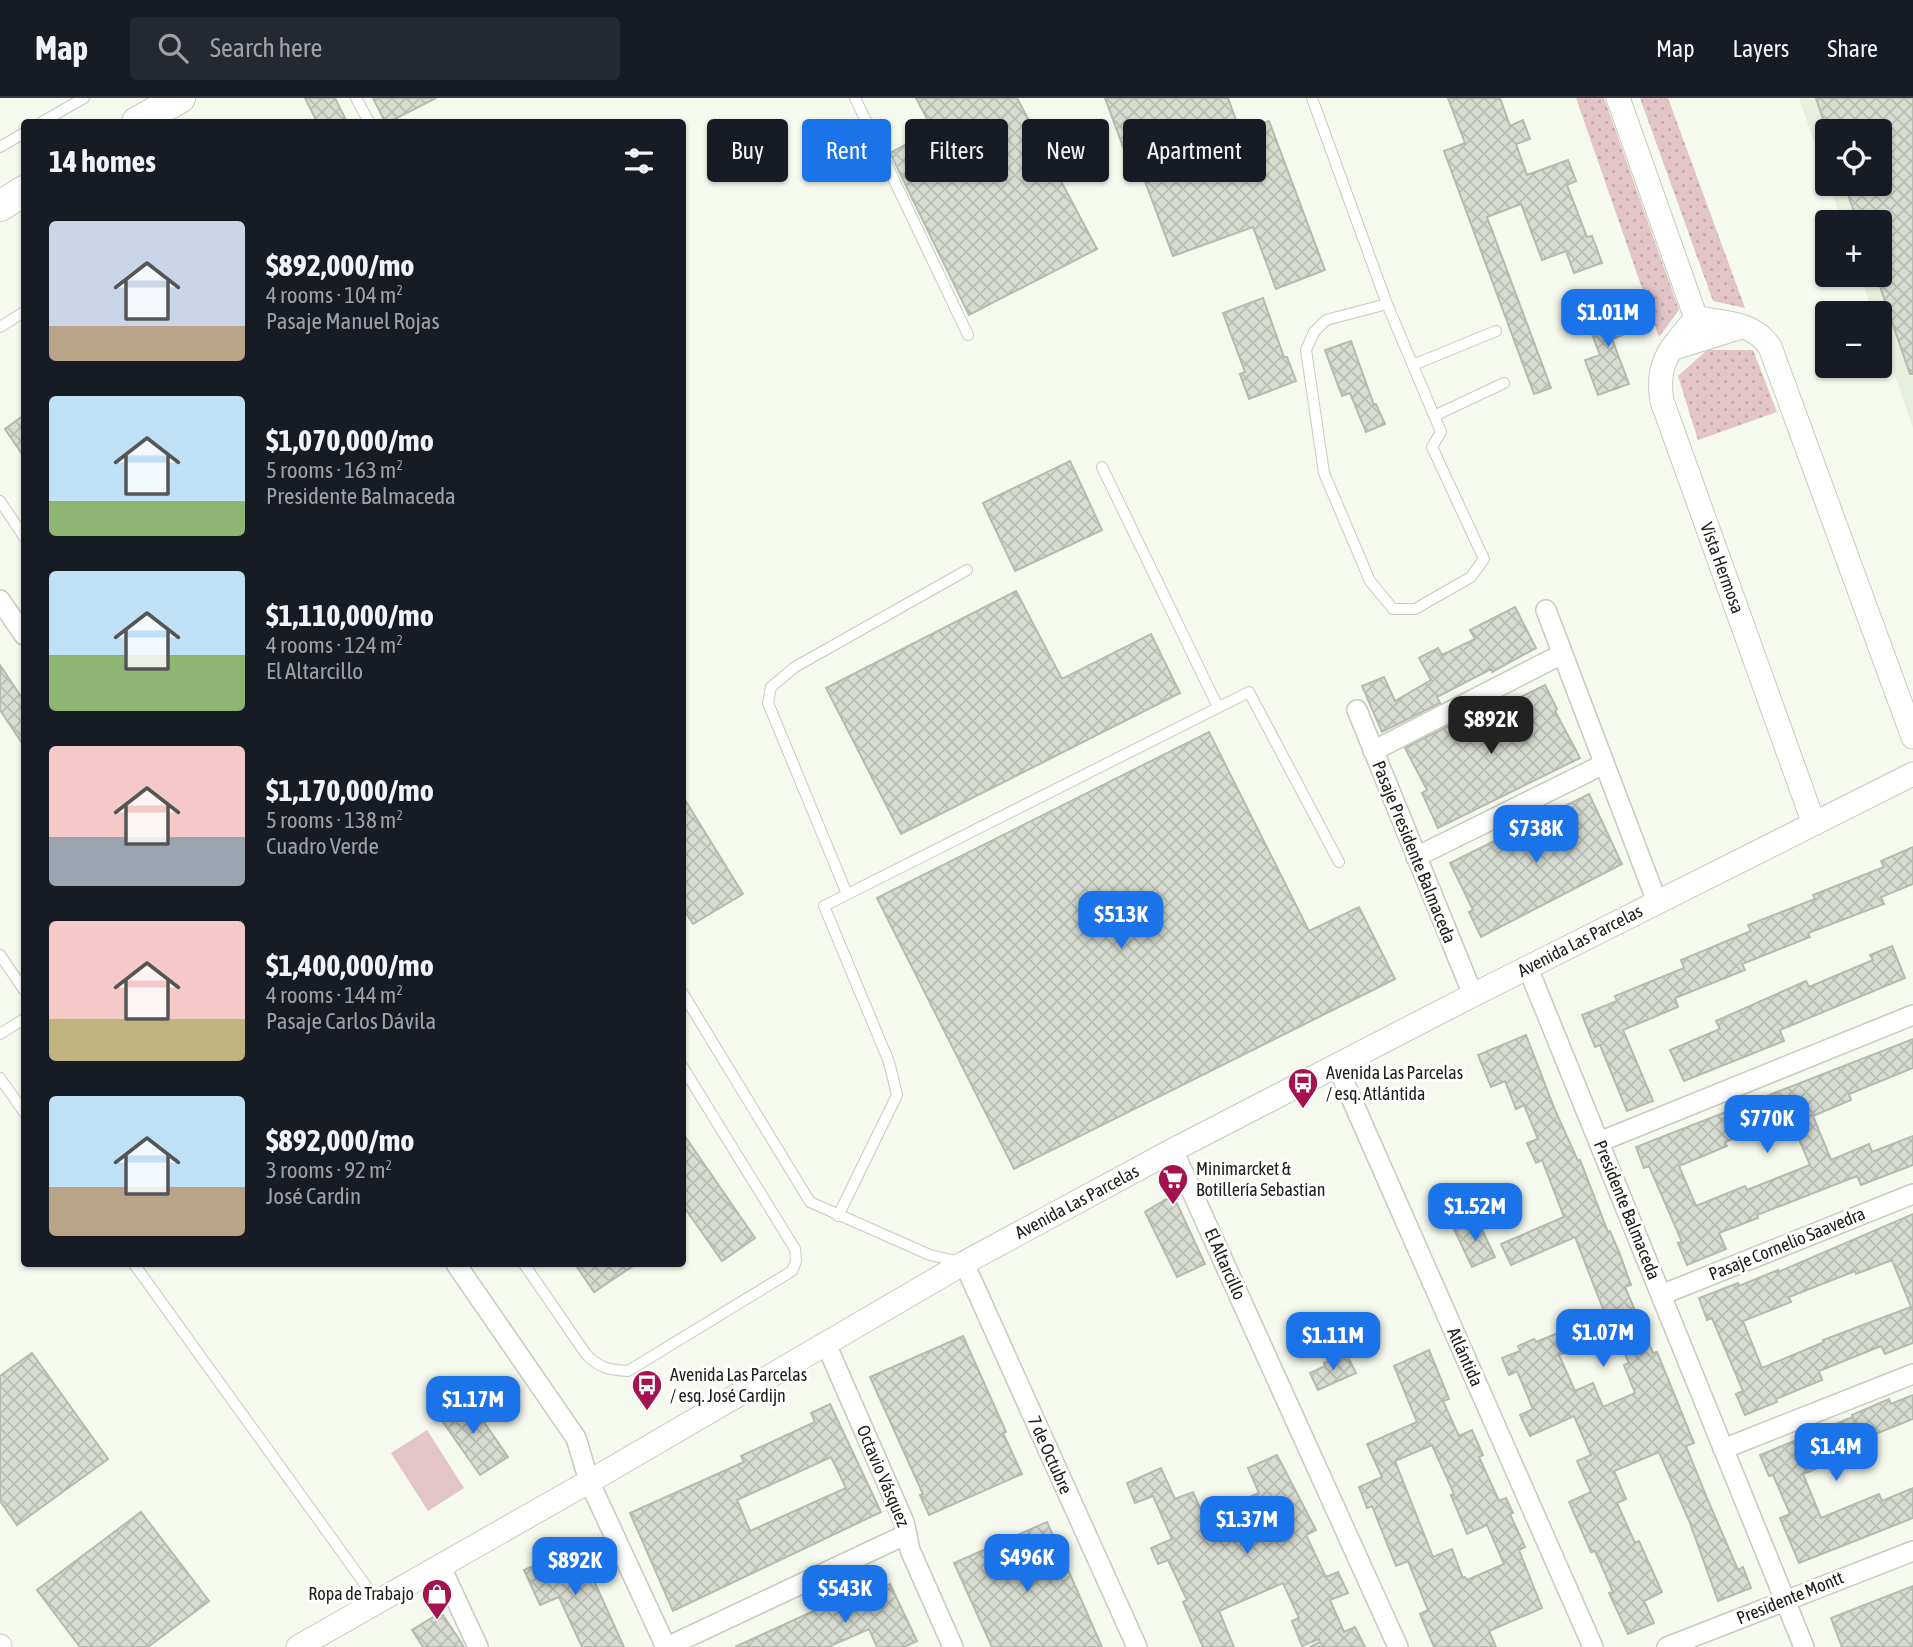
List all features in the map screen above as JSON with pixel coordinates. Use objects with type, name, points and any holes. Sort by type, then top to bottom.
[{"type":"main road","points":[[142,119],[180,98]]},
{"type":"main road","points":[[0,206],[21,193]]},
{"type":"street","points":[[1618,98],[1696,318],[1744,326],[1758,332],[1770,347],[1913,737]]},
{"type":"street","name":"Vista Hermosa","points":[[1696,318],[1671,349],[1660,372],[1662,401],[1814,824]]},
{"type":"street","points":[[1671,349],[1744,326]]},
{"type":"street","points":[[0,600],[21,631]]},
{"type":"street","points":[[1546,610],[1657,902]]},
{"type":"street","points":[[1373,751],[1562,654]]},
{"type":"street","name":"Pasaje Presidente Balmaceda","points":[[1357,710],[1473,995]]},
{"type":"street","points":[[1416,857],[1604,764]]},
{"type":"street","name":"Avenida Las Parcelas","points":[[298,1647],[964,1263],[1174,1150],[1473,995],[1913,774]]},
{"type":"street","name":"Presidente Balmaceda","points":[[1528,968],[1804,1647]]},
{"type":"street","points":[[1599,1142],[1913,1015]]},
{"type":"street","name":"Atlántida","points":[[1337,1066],[1592,1647]]},
{"type":"street","name":"El Altarcillo","points":[[1174,1150],[1398,1647]]},
{"type":"street","name":"Pasaje Cornelio Saavedra","points":[[1661,1295],[1913,1194]]},
{"type":"street","name":"7 de Octubre","points":[[964,1263],[1137,1647]]},
{"type":"street","points":[[458,1267],[576,1438],[589,1481],[667,1647],[907,1534]]},
{"type":"street","name":"Octavio Vásquez","points":[[826,1344],[904,1522],[910,1550],[953,1647]]},
{"type":"street","points":[[1723,1449],[1913,1374]]},
{"type":"street","name":"Presidente Montt","points":[[1667,1647],[1913,1551]]},
{"type":"street","points":[[440,1565],[478,1647]]},
{"type":"lane","points":[[47,119],[84,98]]},
{"type":"lane","points":[[356,98],[367,119]]},
{"type":"lane","points":[[855,98],[968,335]]},
{"type":"lane","points":[[1312,98],[1387,304],[1441,432],[1432,447],[1484,559],[1471,577],[1415,609],[1393,609],[1370,581],[1324,473],[1306,350],[1314,332],[1326,320],[1387,304]]},
{"type":"lane","points":[[0,147],[21,135]]},
{"type":"lane","points":[[0,327],[21,314]]},
{"type":"lane","points":[[1413,365],[1496,331]]},
{"type":"lane","points":[[1434,416],[1504,383]]},
{"type":"lane","points":[[1102,467],[1219,707]]},
{"type":"lane","points":[[0,500],[21,532]]},
{"type":"lane","points":[[847,894],[768,703],[771,687],[796,667],[967,570]]},
{"type":"lane","points":[[838,1216],[897,1095],[888,1062],[824,906],[1249,692],[1339,862]]},
{"type":"lane","points":[[0,955],[21,986]]},
{"type":"lane","points":[[686,999],[810,1202],[930,1255],[964,1263]]},
{"type":"lane","points":[[0,1034],[21,1021]]},
{"type":"lane","points":[[526,1267],[597,1366],[628,1371],[792,1271],[796,1261],[795,1250],[686,1073]]},
{"type":"lane","points":[[0,1078],[21,1108]]},
{"type":"lane","points":[[136,1267],[377,1601]]},
{"type":"shaded area","points":[[1576,98],[1604,98],[1679,310],[1659,337]]},
{"type":"shaded area","points":[[1640,98],[1668,98],[1745,308],[1713,301]]},
{"type":"shaded area","points":[[1799,98],[1913,98],[1913,428],[1892,366],[1892,301],[1869,301],[1864,287],[1892,287],[1892,210],[1838,210],[1833,196],[1892,196],[1892,119],[1815,119],[1815,144]]},
{"type":"shaded area","points":[[1707,350],[1753,350],[1777,412],[1698,440],[1678,376]]},
{"type":"shaded area","points":[[427,1430],[464,1488],[428,1511],[391,1453]]},
{"type":"building","points":[[305,98],[335,98],[346,119],[316,119]]},
{"type":"building","points":[[373,98],[436,98],[395,119],[384,119]]},
{"type":"building","points":[[916,98],[1017,98],[1028,119],[1022,119],[1022,182],[1062,182],[1097,249],[969,315],[891,155],[891,152],[905,145],[905,182],[1008,182],[1008,119],[927,119]]},
{"type":"building","points":[[1105,98],[1228,98],[1236,119],[1123,119],[1123,147]]},
{"type":"building","points":[[1448,98],[1500,98],[1510,126],[1523,120],[1530,139],[1516,144],[1527,175],[1568,160],[1576,181],[1567,185],[1587,237],[1592,236],[1602,263],[1574,273],[1566,251],[1542,260],[1521,204],[1487,217],[1551,388],[1534,394],[1444,151],[1465,143]]},
{"type":"building","points":[[1816,98],[1913,98],[1913,374],[1910,374],[1892,322],[1892,301],[1885,301],[1880,287],[1892,287],[1892,210],[1854,210],[1848,196],[1892,196],[1892,119],[1823,119]]},
{"type":"building","points":[[1269,121],[1325,270],[1276,289],[1253,227],[1173,256],[1145,182],[1266,182],[1266,122]]},
{"type":"building","points":[[1263,298],[1284,357],[1287,357],[1296,381],[1249,399],[1240,374],[1245,372],[1223,313]]},
{"type":"building","points":[[1624,305],[1633,331],[1612,339],[1629,384],[1598,395],[1585,360],[1600,355],[1586,319]]},
{"type":"building","points":[[1351,341],[1374,405],[1376,404],[1385,424],[1366,432],[1350,393],[1342,396],[1325,350]]},
{"type":"building","points":[[21,417],[21,453],[5,429]]},
{"type":"building","points":[[1070,461],[1102,530],[1015,571],[983,503]]},
{"type":"building","points":[[1016,591],[1062,679],[1151,634],[1180,693],[901,834],[826,688]]},
{"type":"building","points":[[1515,607],[1536,648],[1437,697],[1440,703],[1382,732],[1362,686],[1384,677],[1395,701],[1431,680],[1419,658],[1438,648],[1442,655],[1475,639],[1470,630]]},
{"type":"building","points":[[0,665],[21,696],[21,742],[0,710]]},
{"type":"building","points":[[1545,685],[1557,709],[1555,711],[1580,758],[1438,828],[1422,793],[1427,790],[1405,748],[1452,724],[1455,729]]},
{"type":"building","points":[[1209,732],[1309,931],[1359,907],[1395,979],[1014,1169],[877,898]]},
{"type":"building","points":[[1589,794],[1622,864],[1481,937],[1469,912],[1473,910],[1450,863]]},
{"type":"building","points":[[686,801],[743,894],[693,924],[686,913]]},
{"type":"building","points":[[1913,847],[1913,884],[1881,897],[1884,904],[1808,933],[1810,937],[1742,964],[1745,970],[1675,998],[1678,1007],[1623,1030],[1653,1101],[1627,1111],[1600,1045],[1595,1047],[1582,1015],[1617,1001],[1615,996],[1684,968],[1681,960],[1751,931],[1748,925],[1815,899],[1813,895],[1884,867],[1881,861]]},
{"type":"building","points":[[1892,946],[1905,978],[1780,1030],[1784,1041],[1684,1081],[1670,1050],[1720,1029],[1716,1021],[1806,981],[1809,987],[1873,960],[1870,955]]},
{"type":"building","points":[[1526,1035],[1555,1110],[1578,1161],[1580,1160],[1608,1232],[1610,1231],[1619,1252],[1631,1285],[1625,1287],[1653,1353],[1657,1352],[1694,1443],[1686,1446],[1707,1498],[1738,1570],[1743,1567],[1751,1588],[1718,1601],[1690,1523],[1659,1452],[1614,1471],[1626,1499],[1617,1503],[1635,1543],[1639,1541],[1662,1592],[1644,1601],[1654,1623],[1628,1634],[1609,1593],[1613,1592],[1595,1551],[1591,1552],[1569,1502],[1591,1492],[1577,1461],[1591,1455],[1574,1416],[1530,1436],[1520,1415],[1533,1409],[1517,1371],[1509,1375],[1502,1358],[1520,1351],[1518,1346],[1534,1339],[1536,1342],[1605,1314],[1575,1237],[1511,1265],[1501,1244],[1564,1217],[1542,1160],[1536,1163],[1527,1143],[1538,1139],[1524,1105],[1516,1109],[1505,1081],[1491,1087],[1478,1055]],"holes":[[[1615,1332],[1629,1363],[1624,1365],[1635,1393],[1603,1407],[1593,1383],[1575,1391],[1559,1355]]]},
{"type":"building","points":[[1913,1039],[1913,1068],[1849,1094],[1851,1100],[1813,1116],[1831,1160],[1869,1144],[1872,1152],[1913,1136],[1913,1165],[1861,1185],[1857,1176],[1757,1215],[1758,1218],[1719,1233],[1726,1249],[1687,1265],[1678,1243],[1682,1242],[1649,1166],[1644,1168],[1636,1147]],"holes":[[[1789,1116],[1810,1165],[1747,1190],[1745,1186],[1696,1206],[1679,1166],[1727,1146],[1725,1142]]]},
{"type":"building","points":[[686,1138],[755,1238],[722,1261],[686,1210]]},
{"type":"building","points":[[1173,1195],[1205,1264],[1177,1277],[1145,1212]]},
{"type":"building","points":[[1913,1214],[1913,1343],[1885,1354],[1881,1346],[1819,1371],[1822,1380],[1745,1415],[1736,1394],[1743,1391],[1712,1318],[1707,1320],[1699,1298],[1778,1272]],"holes":[[[1892,1260],[1911,1307],[1823,1340],[1824,1342],[1762,1368],[1743,1321],[1791,1302],[1789,1297],[1855,1271],[1856,1274]]]},
{"type":"building","points":[[1477,1219],[1495,1257],[1472,1267],[1454,1229]]},
{"type":"building","points":[[577,1267],[632,1267],[594,1292]]},
{"type":"building","points":[[963,1336],[1022,1474],[929,1515],[920,1495],[923,1494],[870,1377]]},
{"type":"building","points":[[1429,1350],[1449,1399],[1443,1401],[1459,1436],[1472,1430],[1483,1455],[1479,1457],[1499,1501],[1506,1498],[1513,1513],[1510,1514],[1525,1547],[1519,1550],[1542,1608],[1489,1631],[1496,1647],[1434,1647],[1420,1614],[1428,1610],[1408,1561],[1396,1566],[1372,1506],[1367,1508],[1359,1487],[1382,1477],[1367,1444],[1417,1422],[1394,1366]],"holes":[[[1432,1445],[1454,1494],[1451,1495],[1467,1534],[1487,1525],[1504,1564],[1467,1580],[1463,1578],[1452,1549],[1433,1557],[1395,1461]]]},
{"type":"building","points":[[32,1353],[108,1459],[17,1525],[0,1501],[0,1376]]},
{"type":"building","points":[[1346,1353],[1356,1373],[1318,1390],[1310,1373]]},
{"type":"building","points":[[1913,1395],[1913,1419],[1848,1445],[1852,1454],[1803,1474],[1821,1518],[1879,1494],[1882,1501],[1913,1488],[1913,1518],[1799,1563],[1780,1518],[1790,1514],[1773,1475],[1769,1476],[1760,1455],[1853,1417],[1852,1415],[1889,1399],[1891,1404]]},
{"type":"building","points":[[466,1396],[508,1457],[480,1475],[438,1415]]},
{"type":"building","points":[[830,1404],[881,1512],[673,1611],[630,1513],[744,1462],[741,1456],[815,1422],[811,1413]],"holes":[[[831,1457],[846,1488],[750,1531],[737,1500]]]},
{"type":"building","points":[[1277,1455],[1316,1530],[1306,1535],[1326,1577],[1338,1572],[1348,1593],[1330,1600],[1344,1632],[1355,1627],[1365,1647],[1310,1647],[1320,1642],[1319,1639],[1302,1646],[1292,1621],[1299,1618],[1283,1583],[1219,1611],[1234,1647],[1203,1647],[1183,1602],[1187,1600],[1168,1560],[1158,1564],[1151,1548],[1172,1539],[1153,1496],[1135,1503],[1127,1483],[1161,1468],[1175,1499],[1193,1492],[1204,1517],[1259,1493],[1248,1468]]},
{"type":"building","points":[[141,1512],[209,1601],[148,1647],[80,1647],[37,1590]]},
{"type":"building","points":[[1047,1522],[1102,1647],[992,1647],[954,1563]]},
{"type":"building","points":[[579,1546],[624,1647],[582,1647],[559,1597],[540,1605],[524,1570]]},
{"type":"building","points":[[890,1584],[917,1641],[904,1647],[877,1647],[869,1629],[828,1647],[735,1647],[833,1602],[835,1608]]},
{"type":"building","points":[[1913,1586],[1913,1647],[1842,1647],[1831,1618]]},
{"type":"building","name":"Ropa de Trabajo","points":[[441,1612],[464,1647],[423,1647],[412,1630]]},
{"type":"place","name":"Avenida Las Parcelas / esq. Atlántida","points":[[1303,1110]]},
{"type":"place","name":"Minimarcket & Botillería Sebastian","points":[[1173,1206]]},
{"type":"place","name":"Avenida Las Parcelas / esq. José Cardijn","points":[[647,1412]]},
{"type":"place","name":"Ropa de Trabajo","points":[[437,1621]]}]
